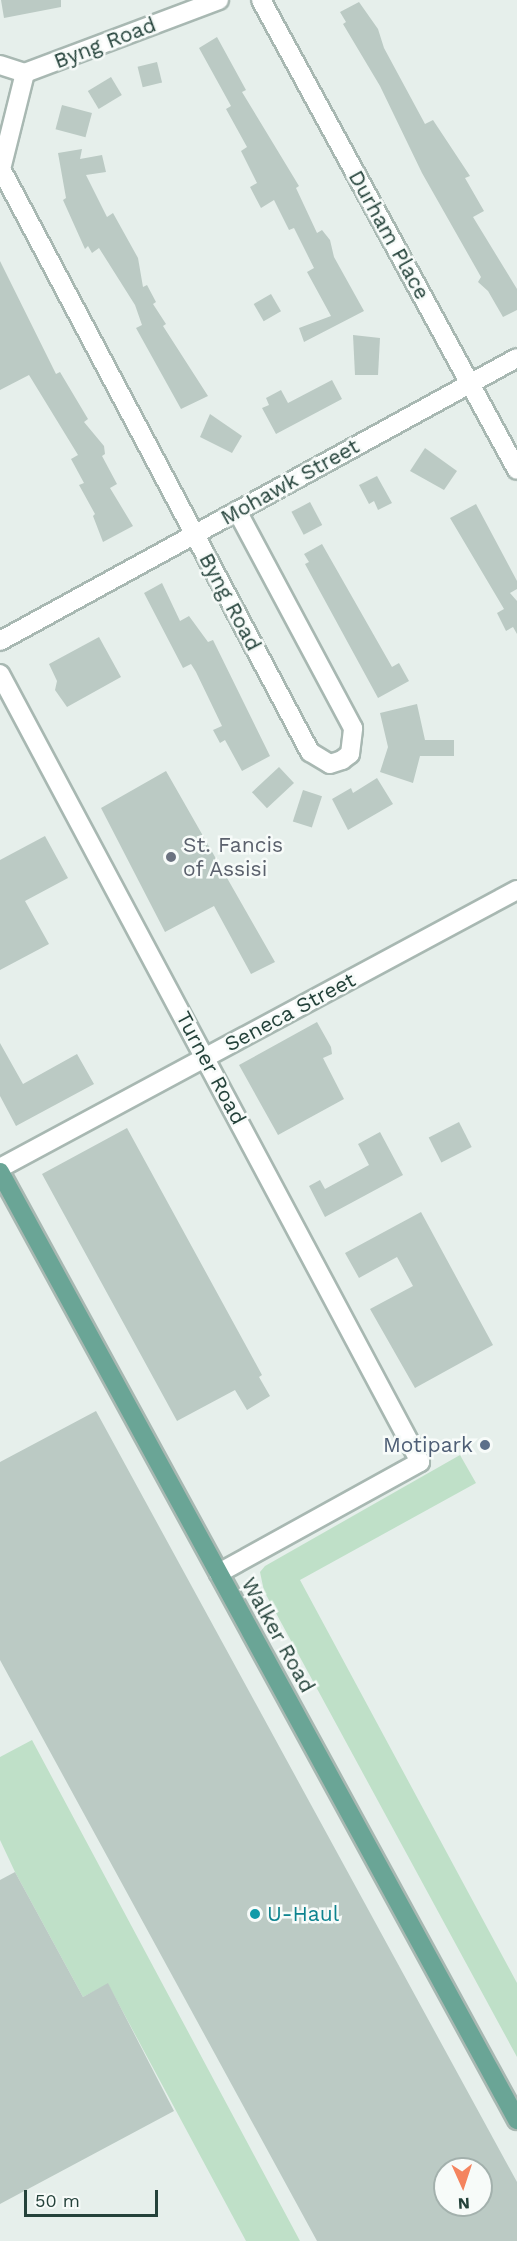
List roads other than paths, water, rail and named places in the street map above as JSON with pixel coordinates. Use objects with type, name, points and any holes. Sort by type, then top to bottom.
[{"type":"main road","name":"Walker Road","points":[[0,1170],[517,2120]]},
{"type":"street","name":"Byng Road","points":[[219,0],[25,73],[1,169],[310,752],[330,764],[342,760],[350,754],[353,728],[237,510]]},
{"type":"street","name":"Durham Place","points":[[261,0],[517,470]]},
{"type":"street","points":[[0,65],[25,73]]},
{"type":"street","name":"Mohawk Street","points":[[0,641],[517,358]]},
{"type":"street","name":"Turner Road","points":[[0,674],[420,1462],[219,1573]]},
{"type":"street","name":"Seneca Street","points":[[0,1170],[517,890]]},
{"type":"place","name":"St. Fancis of Assisi","points":[[171,857]]},
{"type":"place","name":"Motipark","points":[[485,1445]]},
{"type":"place","name":"U-Haul","points":[[255,1914]]}]
